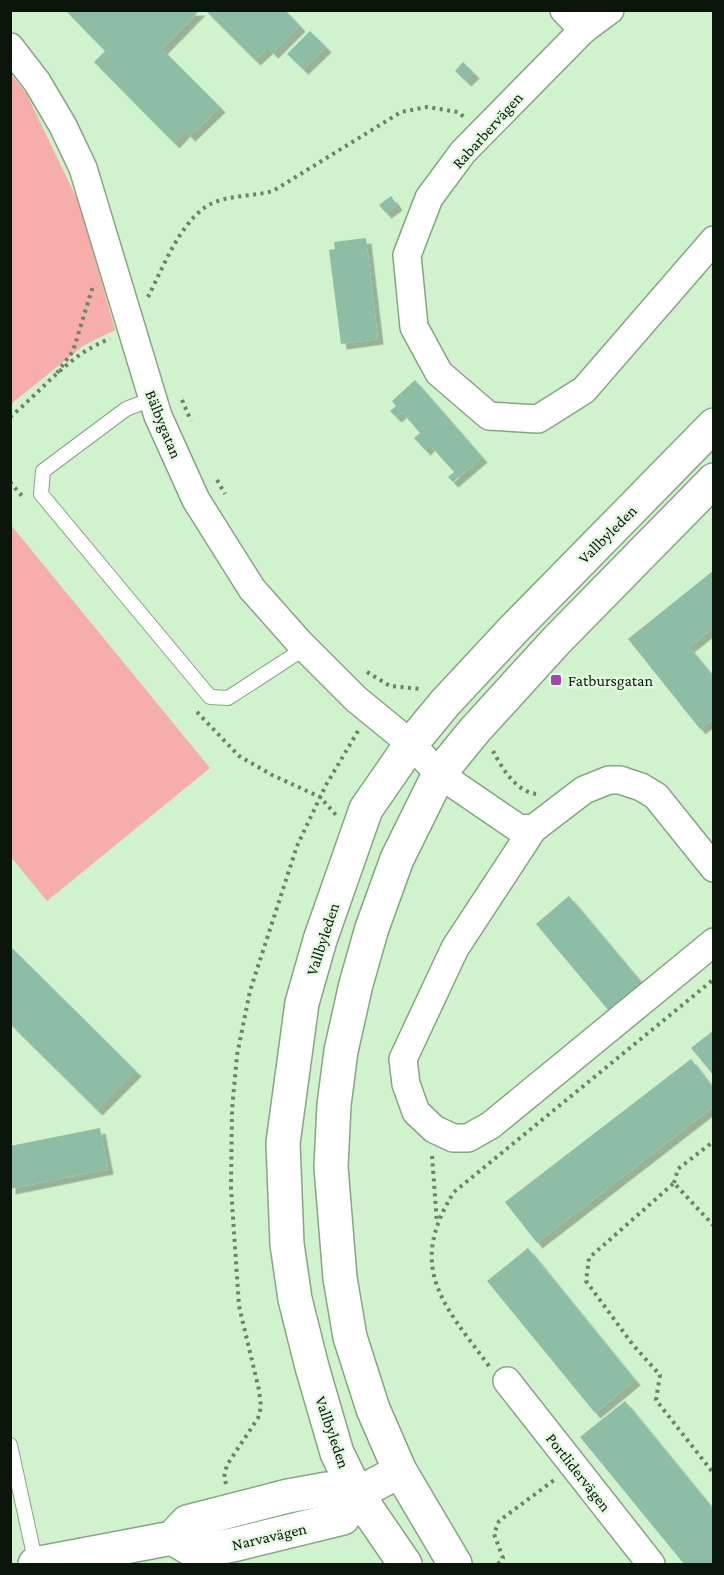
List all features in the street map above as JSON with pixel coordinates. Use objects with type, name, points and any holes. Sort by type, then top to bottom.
[{"type":"main road","name":"Vallbyleden","points":[[405,1564],[357,1494],[337,1452],[295,1299],[287,1244],[283,1143],[302,1004],[320,940],[366,809],[411,744],[445,703],[512,631],[714,425]]},
{"type":"main road","points":[[455,1564],[400,1471],[373,1409],[348,1325],[340,1278],[332,1179],[334,1105],[341,1051],[372,928],[398,859],[439,774],[474,730],[558,639],[714,480]]},
{"type":"main road","name":"Narvavägen","points":[[288,1496],[315,1468],[321,1457],[329,1425]]},
{"type":"main road","name":"Narvavägen","points":[[171,1538],[196,1552],[343,1518],[357,1494],[400,1471]]},
{"type":"main road","name":"Narvavägen","points":[[36,1564],[171,1538],[187,1522],[288,1496],[327,1489],[357,1494]]},
{"type":"street","name":"Rabarbervägen","points":[[610,10],[573,20],[482,133],[463,152],[429,198],[407,255],[414,327],[439,373],[489,416],[538,419],[584,390],[714,240]]},
{"type":"street","name":"Bälbygatan","points":[[10,47],[37,82],[63,126],[83,168],[152,399],[196,500],[252,589],[305,648],[356,699],[411,744]]},
{"type":"street","points":[[411,744],[439,774],[518,828],[533,830]]},
{"type":"street","points":[[714,868],[656,796],[641,786],[620,780],[609,780],[584,790],[533,830],[455,948],[403,1059],[406,1084],[416,1112],[453,1138],[468,1138],[491,1125],[714,942]]},
{"type":"street","name":"Portlidervägen","points":[[507,1381],[651,1564]]},
{"type":"lane","points":[[152,399],[126,409],[43,471],[41,494],[210,697],[228,698],[305,648]]},
{"type":"lane","points":[[10,1445],[36,1564]]},
{"type":"path","points":[[143,305],[182,233],[199,211],[210,204],[220,200],[273,191],[401,112],[427,107],[458,112],[482,133]]},
{"type":"path","points":[[10,417],[57,373],[82,354],[106,340],[133,334]]},
{"type":"path","points":[[181,399],[194,429]]},
{"type":"path","points":[[216,479],[227,499]]},
{"type":"path","points":[[361,668],[390,686]]},
{"type":"path","points":[[474,730],[491,746],[506,772],[520,788],[535,795],[543,792]]},
{"type":"path","points":[[320,797],[338,818]]},
{"type":"path","points":[[507,1381],[499,1379],[446,1309],[440,1295],[432,1260],[437,1224],[454,1192],[714,979]]},
{"type":"path","points":[[430,1124],[437,1224]]},
{"type":"path","points":[[714,1141],[678,1169],[674,1183],[589,1258],[586,1281],[633,1345],[660,1375],[656,1400],[714,1474]]},
{"type":"path","points":[[674,1183],[714,1226]]},
{"type":"path","points":[[508,1564],[503,1558],[494,1534],[499,1521],[573,1465]]},
{"type":"path","points":[[498,1564],[503,1558]]},
{"type":"shaded area","points":[[11,74],[27,95],[80,205],[115,330],[83,346],[11,404]]},
{"type":"shaded area","points":[[10,524],[210,768],[47,901],[11,857]]},
{"type":"building","points":[[65,10],[200,10],[162,49],[220,107],[190,136],[185,131],[174,143],[94,62],[105,51]]},
{"type":"building","points":[[205,10],[285,10],[300,26],[273,53],[268,48],[255,60]]},
{"type":"building","points":[[310,31],[326,47],[303,69],[287,54]]},
{"type":"building","points":[[463,62],[474,73],[466,81],[455,71]]},
{"type":"building","points":[[391,196],[397,205],[386,213],[379,205]]},
{"type":"building","points":[[366,238],[378,339],[341,344],[329,250],[335,249],[334,242]]},
{"type":"building","points":[[415,380],[482,457],[453,482],[448,477],[454,472],[430,445],[425,450],[414,438],[420,433],[402,412],[396,417],[390,411],[396,406],[392,401]]},
{"type":"building","points":[[714,570],[714,627],[689,647],[714,677],[714,718],[700,729],[628,639]]},
{"type":"building","points":[[569,896],[642,983],[609,1011],[536,924]]},
{"type":"building","points":[[10,946],[136,1071],[97,1110],[10,1024]]},
{"type":"building","points":[[714,1030],[714,1076],[691,1048]]},
{"type":"building","points":[[691,1059],[714,1089],[714,1106],[537,1243],[505,1202]]},
{"type":"building","points":[[100,1128],[108,1169],[10,1189],[10,1146]]},
{"type":"building","points":[[528,1248],[635,1380],[595,1413],[487,1281]]},
{"type":"building","points":[[625,1401],[714,1510],[714,1564],[684,1564],[580,1437]]},
{"type":"place","name":"Fatbursgatan","points":[[556,680]]}]
